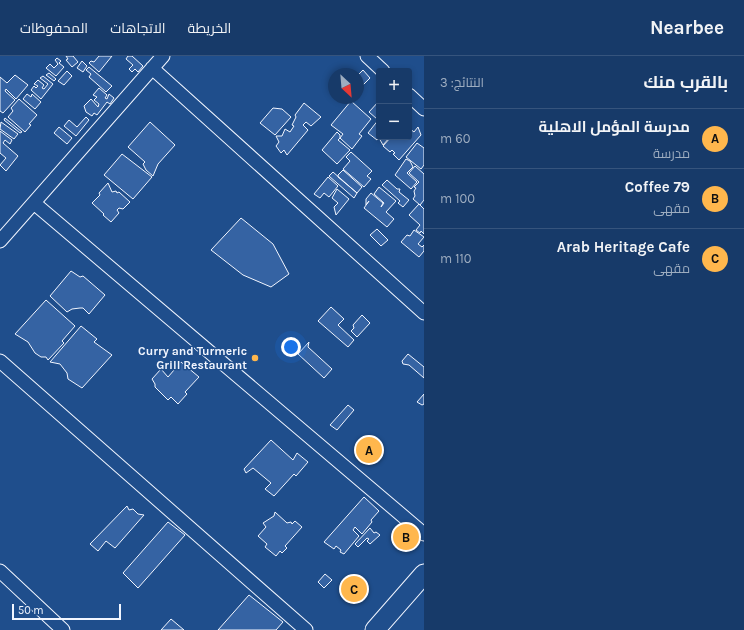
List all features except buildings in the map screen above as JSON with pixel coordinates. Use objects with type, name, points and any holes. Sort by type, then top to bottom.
[{"type":"street","points":[[0,241],[163,56]]},
{"type":"street","points":[[367,56],[380,68]]},
{"type":"street","points":[[152,68],[424,313]]},
{"type":"street","points":[[412,98],[424,109]]},
{"type":"street","points":[[34,203],[424,534]]},
{"type":"street","points":[[0,361],[306,630]]},
{"type":"street","points":[[0,571],[63,630]]},
{"type":"street","points":[[375,630],[424,574]]},
{"type":"place","name":"Curry and Turmeric Grill Restaurant","points":[[255,358]]},
{"type":"place","name":"مدرسة المؤمل الاهلية","points":[[369,450]]},
{"type":"place","name":"Coffee 79","points":[[406,537]]},
{"type":"place","name":"Arab Heritage Cafe","points":[[354,589]]}]
